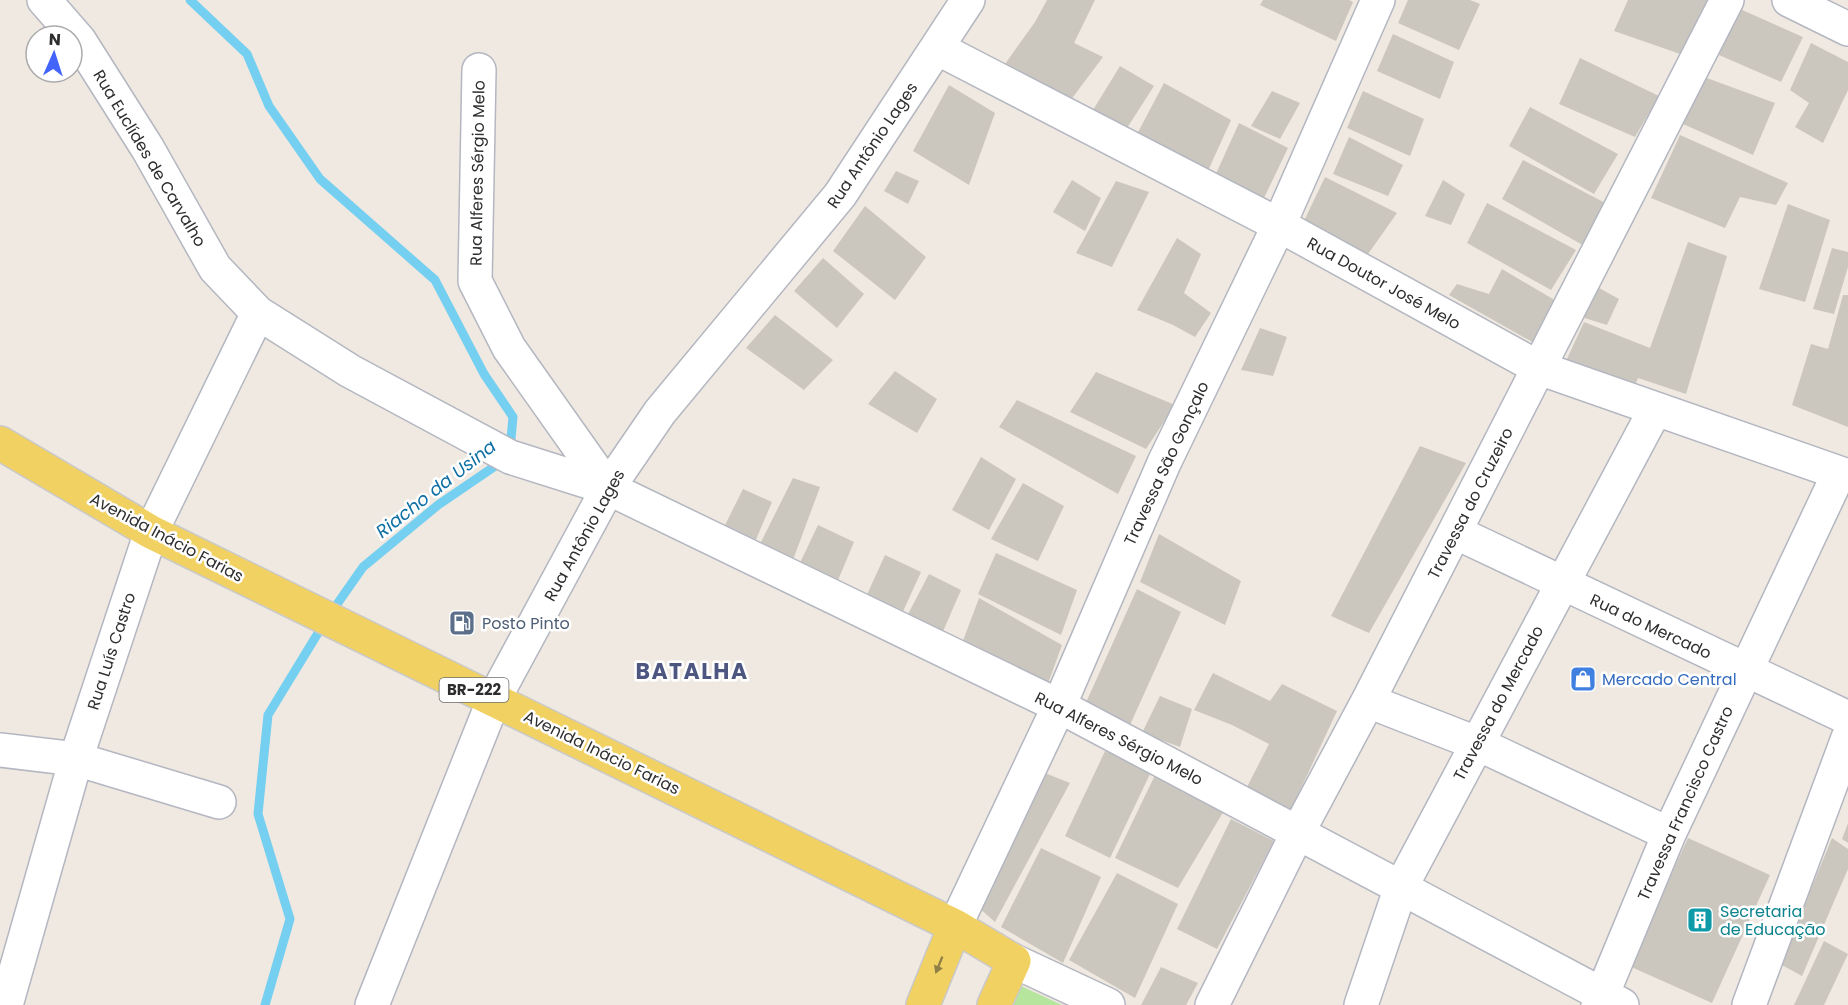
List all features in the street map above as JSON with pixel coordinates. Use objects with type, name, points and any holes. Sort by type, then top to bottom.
[{"type":"main road","name":"Avenida Inácio Farias","points":[[0,442],[151,532],[955,926],[1014,961]]},
{"type":"main road","points":[[922,1005],[955,926]]},
{"type":"main road","points":[[994,1005],[1014,961]]},
{"type":"street","name":"Rua Euclídes de Carvalho","points":[[44,0],[79,40],[142,139],[215,268],[258,313]]},
{"type":"street","name":"Rua Antônio Lages","points":[[372,1005],[494,699],[608,488],[660,412],[840,195],[968,0]]},
{"type":"street","name":"Travessa São Gonçalo","points":[[955,926],[1059,706],[1164,463],[1280,225],[1378,0]]},
{"type":"street","name":"Travessa do Cruzeiro","points":[[1212,1005],[1298,832],[1368,701],[1727,0]]},
{"type":"street","points":[[1789,0],[1848,29]]},
{"type":"street","name":"Rua Doutor José Melo","points":[[937,48],[1280,225],[1539,368],[1843,474]]},
{"type":"street","name":"Rua Alferes Sérgio Melo","points":[[479,70],[476,281],[509,348],[608,488]]},
{"type":"street","name":"Rua Alferes Sérgio Melo","points":[[258,313],[350,371],[510,457],[608,488],[1059,706],[1401,887],[1607,1002]]},
{"type":"street","name":"Rua Luís Castro","points":[[6,1005],[76,759],[151,532],[258,313]]},
{"type":"street","name":"Travessa do Mercado","points":[[1361,1005],[1401,887],[1655,410]]},
{"type":"street","name":"Travessa Francisco Castro","points":[[1607,1002],[1669,834],[1746,670],[1843,474]]},
{"type":"street","name":"Rua do Mercado","points":[[1455,532],[1848,718]]},
{"type":"street","points":[[1368,701],[1476,743],[1669,834]]},
{"type":"street","points":[[1749,1005],[1848,738]]},
{"type":"street","points":[[0,750],[76,759],[219,802]]},
{"type":"street","points":[[1014,961],[1108,1005]]},
{"type":"green space","points":[[1021,986],[1062,1005],[1012,1005]]},
{"type":"building","points":[[1047,0],[1095,0],[1074,43],[1103,57],[1070,101],[1005,64],[1035,22]]},
{"type":"building","points":[[1263,0],[1349,0],[1353,2],[1336,41],[1260,5]]},
{"type":"building","points":[[1408,0],[1470,0],[1480,4],[1459,50],[1398,23]]},
{"type":"building","points":[[1628,0],[1710,0],[1686,56],[1614,31]]},
{"type":"building","points":[[1740,9],[1803,37],[1781,82],[1719,55]]},
{"type":"building","points":[[1393,34],[1454,62],[1440,99],[1377,71]]},
{"type":"building","points":[[1811,43],[1848,62],[1848,90],[1823,143],[1795,127],[1809,103],[1790,90]]},
{"type":"building","points":[[1580,58],[1659,96],[1635,137],[1559,104]]},
{"type":"building","points":[[1120,66],[1154,86],[1127,128],[1093,110]]},
{"type":"building","points":[[1704,77],[1775,103],[1753,155],[1683,124]]},
{"type":"building","points":[[1164,83],[1231,120],[1207,173],[1136,136]]},
{"type":"building","points":[[949,85],[995,113],[969,185],[913,151]]},
{"type":"building","points":[[1272,91],[1300,103],[1280,139],[1251,126]]},
{"type":"building","points":[[1363,91],[1424,119],[1410,156],[1347,128]]},
{"type":"building","points":[[1530,107],[1618,154],[1594,194],[1509,146]]},
{"type":"building","points":[[1239,123],[1288,148],[1262,202],[1214,178]]},
{"type":"building","points":[[1680,135],[1788,183],[1776,205],[1740,197],[1725,228],[1651,198]]},
{"type":"building","points":[[1349,137],[1403,165],[1388,196],[1333,174]]},
{"type":"building","points":[[1523,160],[1611,206],[1586,247],[1502,199]]},
{"type":"building","points":[[896,171],[919,181],[908,204],[884,191]]},
{"type":"building","points":[[1325,177],[1397,213],[1366,257],[1303,223]]},
{"type":"building","points":[[1072,180],[1101,198],[1085,231],[1053,212]]},
{"type":"building","points":[[1443,180],[1465,194],[1451,225],[1425,216]]},
{"type":"building","points":[[1116,181],[1149,192],[1112,267],[1076,253]]},
{"type":"building","points":[[1487,203],[1576,250],[1551,290],[1467,243]]},
{"type":"building","points":[[1788,204],[1830,220],[1805,302],[1759,289]]},
{"type":"building","points":[[865,206],[926,257],[895,300],[833,251]]},
{"type":"building","points":[[1177,238],[1201,254],[1184,293],[1211,313],[1195,337],[1137,310]]},
{"type":"building","points":[[1688,242],[1727,256],[1686,394],[1638,378],[1635,386],[1566,361],[1584,322],[1650,348]]},
{"type":"building","points":[[1832,248],[1848,252],[1848,267],[1834,314],[1813,309]]},
{"type":"building","points":[[823,258],[864,294],[837,328],[794,291]]},
{"type":"building","points":[[1502,269],[1558,302],[1534,343],[1449,295],[1457,284],[1489,294]]},
{"type":"building","points":[[1592,284],[1619,299],[1607,325],[1578,316]]},
{"type":"building","points":[[1843,295],[1848,295],[1848,427],[1792,405],[1811,344],[1828,349]]},
{"type":"building","points":[[775,315],[833,360],[804,390],[746,348]]},
{"type":"building","points":[[1260,328],[1287,337],[1273,376],[1241,370]]},
{"type":"building","points":[[895,371],[937,399],[917,433],[868,404]]},
{"type":"building","points":[[1096,372],[1175,405],[1146,449],[1070,412]]},
{"type":"building","points":[[1017,400],[1136,456],[1118,494],[999,427]]},
{"type":"building","points":[[1420,446],[1466,463],[1369,633],[1331,616]]},
{"type":"building","points":[[981,457],[1016,479],[989,530],[952,510]]},
{"type":"building","points":[[793,478],[820,487],[793,560],[759,546]]},
{"type":"building","points":[[1023,483],[1064,506],[1038,561],[991,539]]},
{"type":"building","points":[[743,489],[772,502],[755,542],[723,529]]},
{"type":"building","points":[[818,525],[854,542],[836,585],[798,567]]},
{"type":"building","points":[[1159,534],[1241,581],[1225,625],[1140,582]]},
{"type":"building","points":[[996,553],[1077,590],[1061,635],[978,594]]},
{"type":"building","points":[[885,555],[921,572],[900,618],[865,599]]},
{"type":"building","points":[[929,574],[961,590],[941,636],[906,618]]},
{"type":"building","points":[[1137,589],[1181,612],[1130,725],[1084,707]]},
{"type":"building","points":[[979,598],[1062,645],[1046,689],[961,646]]},
{"type":"building","points":[[1213,673],[1270,701],[1282,684],[1337,711],[1289,814],[1246,789],[1269,744],[1232,725],[1194,710]]},
{"type":"building","points":[[1160,696],[1192,709],[1180,747],[1142,733]]},
{"type":"building","points":[[1106,749],[1150,774],[1110,858],[1065,836]]},
{"type":"building","points":[[1157,771],[1225,809],[1178,888],[1115,858]]},
{"type":"building","points":[[1045,773],[1070,783],[995,922],[978,907]]},
{"type":"building","points":[[1231,819],[1274,841],[1217,949],[1177,929]]},
{"type":"building","points":[[1848,823],[1848,843],[1842,839]]},
{"type":"building","name":"Secretaria de Educação","points":[[1688,838],[1770,875],[1712,1003],[1629,966]]},
{"type":"building","points":[[1832,838],[1848,849],[1848,869],[1802,976],[1780,964]]},
{"type":"building","points":[[1041,848],[1101,877],[1063,963],[1001,927]]},
{"type":"building","points":[[1117,873],[1178,904],[1135,998],[1069,960]]},
{"type":"building","points":[[1824,941],[1848,954],[1824,1005],[1794,1005]]},
{"type":"building","points":[[1161,967],[1198,983],[1186,1005],[1141,1005]]},
{"type":"waterway","name":"Riacho da Usina","points":[[190,0],[247,54],[269,106],[320,179],[435,280],[484,374],[513,417],[510,449]]},
{"type":"waterway","name":"Riacho da Usina","points":[[265,1005],[290,919],[258,814],[268,715],[326,620],[363,567],[438,505],[504,460]]},
{"type":"place","name":"Posto Pinto","points":[[462,623]]},
{"type":"place","name":"Mercado Central","points":[[1583,679]]},
{"type":"place","name":"Secretaria de Educação","points":[[1700,920]]},
{"type":"district","name":"BATALHA","points":[[692,671]]}]
